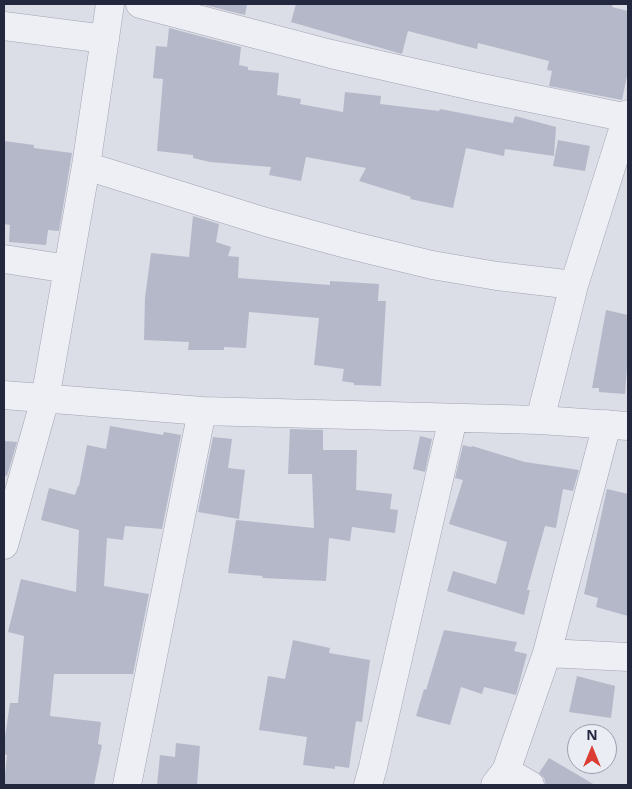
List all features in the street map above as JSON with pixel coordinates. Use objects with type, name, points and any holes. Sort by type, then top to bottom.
[{"type":"street","points":[[4,545],[45,399],[86,166],[110,4]]},
{"type":"street","points":[[140,4],[331,54],[477,87],[628,116],[574,285],[540,420]]},
{"type":"street","points":[[4,26],[105,39]]},
{"type":"street","points":[[86,166],[266,222],[414,261],[497,276],[574,285]]},
{"type":"street","points":[[4,259],[68,269]]},
{"type":"street","points":[[4,395],[202,411],[540,420],[617,425],[547,653],[500,778],[530,785]]},
{"type":"street","points":[[127,785],[202,411]]},
{"type":"street","points":[[368,785],[453,418]]},
{"type":"street","points":[[547,653],[628,658]]},
{"type":"building","points":[[201,4],[247,4],[245,15]]},
{"type":"building","points":[[296,4],[613,4],[612,7],[628,11],[628,71],[622,100],[549,86],[552,71],[547,70],[549,61],[478,43],[477,49],[408,31],[402,54],[291,22]]},
{"type":"building","points":[[169,28],[241,47],[239,65],[248,67],[248,70],[279,73],[277,95],[301,99],[300,104],[343,112],[345,92],[381,96],[380,104],[439,111],[440,109],[513,123],[515,116],[556,127],[554,156],[505,149],[504,156],[466,148],[453,208],[410,199],[411,197],[359,181],[366,168],[306,157],[301,181],[269,175],[271,167],[210,162],[193,158],[193,155],[157,151],[163,79],[153,78],[156,46],[167,47]]},
{"type":"building","points":[[558,140],[590,146],[585,171],[553,166]]},
{"type":"building","points":[[4,141],[34,145],[34,148],[72,153],[59,231],[48,230],[46,245],[9,242],[10,225],[4,224]]},
{"type":"building","points":[[193,216],[219,224],[216,242],[231,247],[228,256],[239,257],[238,278],[330,285],[330,281],[379,284],[378,301],[386,301],[381,386],[354,385],[354,383],[342,381],[344,369],[314,365],[319,318],[249,312],[246,348],[224,347],[224,350],[188,350],[189,342],[144,340],[145,298],[151,253],[189,257]]},
{"type":"building","points":[[606,310],[628,315],[625,394],[599,392],[599,388],[592,388]]},
{"type":"building","points":[[110,426],[163,435],[164,432],[181,435],[162,529],[125,526],[123,540],[107,538],[104,586],[149,594],[133,674],[54,674],[50,716],[101,722],[98,744],[102,745],[94,785],[4,785],[7,755],[4,754],[4,744],[10,703],[18,703],[24,636],[8,632],[21,579],[76,592],[79,530],[41,520],[49,488],[75,495],[79,486],[87,445],[106,449]]},
{"type":"building","points":[[290,429],[323,430],[323,450],[357,450],[356,490],[392,494],[390,509],[398,510],[395,533],[352,527],[350,541],[329,538],[326,581],[262,578],[263,576],[228,573],[236,520],[314,528],[312,474],[288,474]]},
{"type":"building","points":[[420,436],[432,439],[425,472],[413,469]]},
{"type":"building","points":[[213,437],[232,439],[228,468],[245,470],[239,519],[198,512]]},
{"type":"building","points":[[4,441],[17,442],[7,476],[4,475]]},
{"type":"building","points":[[463,445],[525,462],[579,470],[573,491],[563,489],[556,528],[545,526],[527,590],[530,590],[524,615],[447,591],[453,571],[496,584],[507,542],[449,524],[463,480],[455,478]]},
{"type":"building","points":[[607,489],[628,494],[628,616],[596,607],[598,598],[584,594]]},
{"type":"building","points":[[444,630],[517,642],[514,651],[527,654],[516,695],[484,687],[482,694],[461,687],[450,725],[416,716]]},
{"type":"building","points":[[293,640],[330,648],[329,653],[370,660],[362,722],[356,721],[349,768],[335,766],[335,769],[303,765],[307,737],[259,730],[268,676],[285,679]]},
{"type":"building","points":[[577,676],[615,686],[611,718],[569,712]]},
{"type":"building","points":[[176,743],[200,746],[197,785],[157,785],[160,755],[175,757]]},
{"type":"building","points":[[549,758],[567,769],[567,774],[576,774],[595,785],[546,785],[544,778],[539,773]]}]
